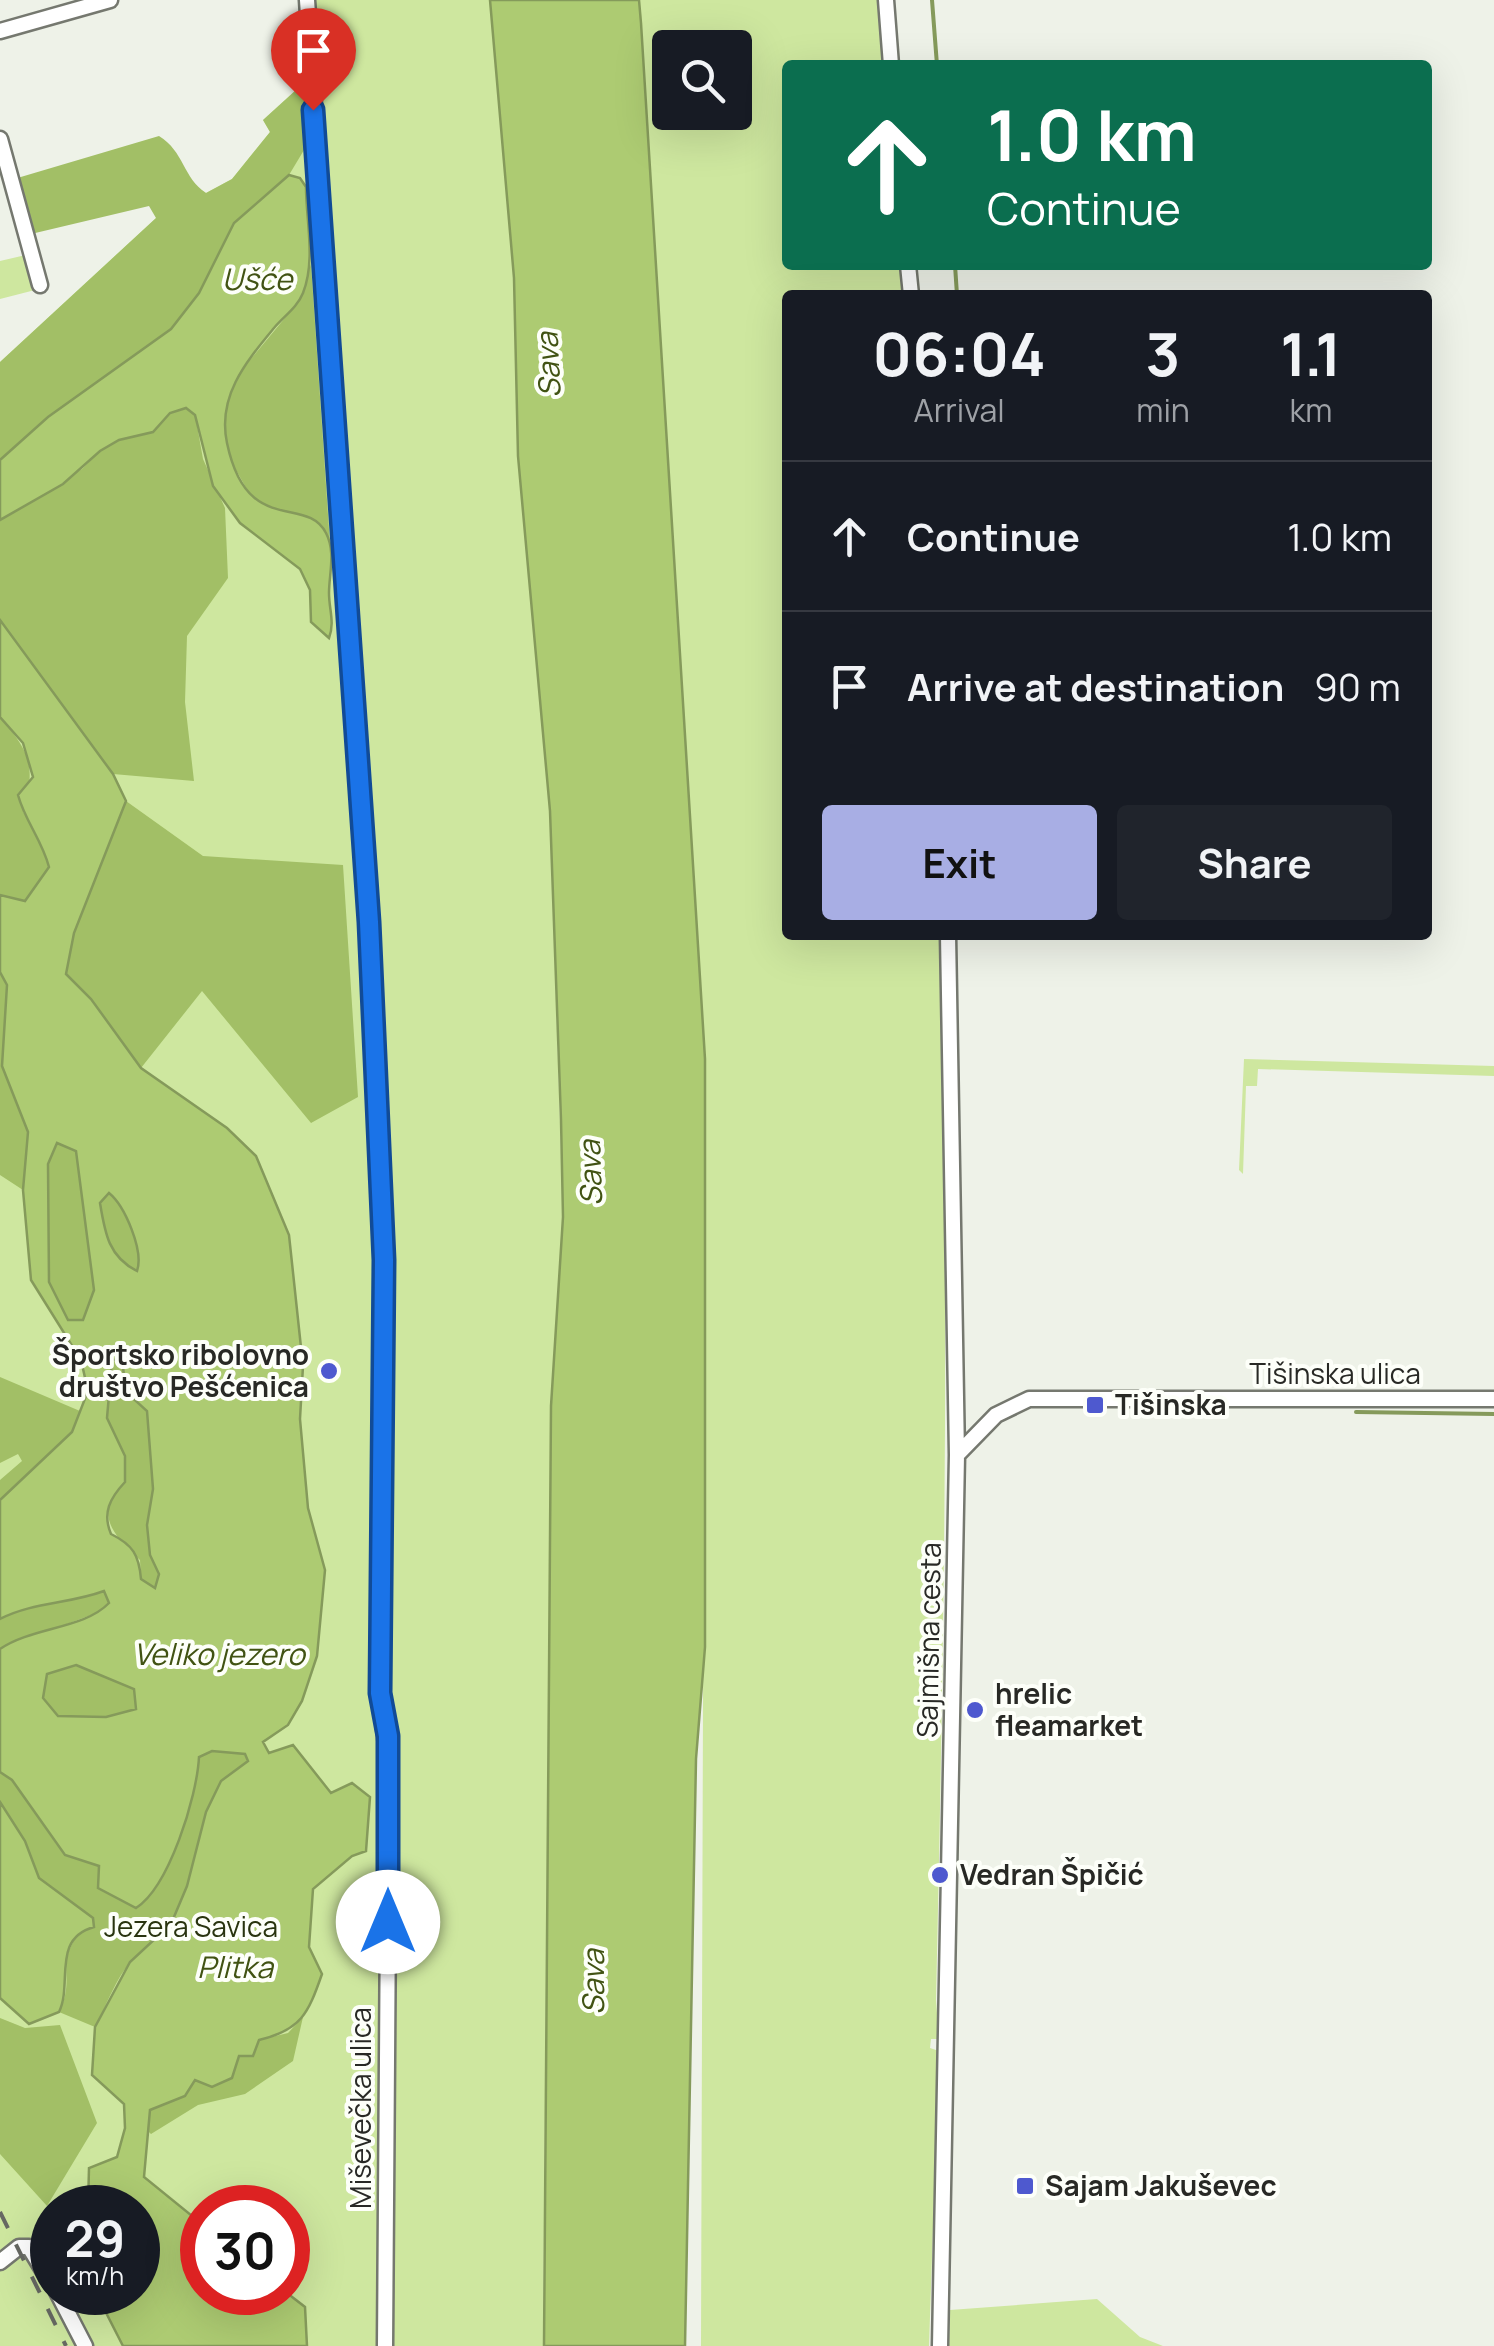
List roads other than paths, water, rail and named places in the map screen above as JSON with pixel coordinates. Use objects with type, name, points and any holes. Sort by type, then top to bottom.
[{"type":"street","points":[[0,31],[110,0]]},
{"type":"street","name":"Miševečka ulica","points":[[307,0],[369,922],[384,1260],[380,1693],[389,1772],[385,2346]]},
{"type":"street","points":[[886,0],[892,60]]},
{"type":"street","points":[[0,138],[40,285]]},
{"type":"street","name":"Sajmišna cesta","points":[[940,2346],[957,1455],[948,940]]},
{"type":"street","name":"Tišinska ulica","points":[[957,1455],[996,1415],[1029,1399],[1494,1399]]},
{"type":"street","points":[[0,2262],[19,2247],[30,2250]]},
{"type":"street","points":[[68,2315],[84,2346]]},
{"type":"water","name":"Sava","points":[[490,0],[639,0],[641,23],[705,1059],[705,1647],[696,1759],[685,2346],[544,2346],[551,1406],[563,1217],[561,1120],[550,811],[518,456],[514,278]]},
{"type":"water","name":"Ušće","points":[[289,175],[300,178],[306,187],[310,254],[307,280],[297,303],[236,381],[225,426],[236,473],[248,492],[262,503],[317,522],[326,533],[331,555],[329,638],[311,622],[310,590],[300,569],[240,523],[213,486],[195,415],[186,408],[170,413],[153,432],[119,440],[100,451],[63,484],[0,520],[0,460],[48,417],[171,329],[199,293],[234,223]]},
{"type":"water","name":"Veliko jezero","points":[[0,620],[113,774],[126,801],[74,933],[66,974],[91,999],[141,1068],[227,1128],[256,1156],[289,1235],[303,1366],[300,1419],[308,1508],[325,1570],[317,1656],[302,1701],[288,1725],[263,1742],[269,1753],[293,1745],[331,1793],[352,1783],[370,1797],[366,1851],[352,1856],[313,1889],[309,1947],[322,1974],[307,2010],[285,2031],[259,2040],[253,2056],[239,2056],[232,2078],[212,2087],[195,2080],[185,2096],[150,2110],[144,2177],[154,2185],[89,2185],[89,2168],[117,2157],[125,2128],[124,2104],[92,2075],[95,2027],[130,1962],[171,1924],[187,1886],[206,1812],[221,1781],[248,1761],[245,1754],[212,1751],[199,1757],[193,1795],[170,1862],[148,1897],[136,1908],[98,1888],[99,1866],[65,1855],[12,1780],[0,1772],[0,1649],[27,1636],[86,1618],[109,1603],[104,1591],[25,1609],[0,1619],[0,1500],[72,1432],[88,1391],[81,1360],[31,1280],[23,1190],[28,1132],[2,1066],[7,985],[0,972],[0,895],[25,901],[49,867],[18,795],[33,777],[23,743],[0,717]],"holes":[[[57,1143],[76,1151],[94,1290],[83,1320],[68,1320],[49,1282],[48,1164]],[[109,1193],[127,1218],[138,1252],[137,1271],[120,1259],[110,1243],[100,1203]],[[122,1359],[126,1392],[147,1411],[153,1489],[147,1525],[150,1555],[159,1574],[155,1588],[141,1579],[134,1552],[111,1534],[108,1526],[109,1506],[125,1482],[125,1456],[107,1418],[112,1360]],[[76,1665],[134,1689],[136,1709],[106,1717],[58,1716],[43,1698],[47,1674]]]},
{"type":"water","points":[[0,1802],[25,1841],[39,1878],[93,1918],[94,1927],[72,1941],[68,1952],[59,2012],[29,2024],[0,1998]]},
{"type":"water","name":"Veliko jezero","points":[[160,2190],[180,2206],[180,2315],[305,2315],[307,2346],[123,2346],[107,2315],[160,2315]]},
{"type":"waterway","points":[[932,0],[937,60]]},
{"type":"waterway","points":[[955,270],[957,290]]},
{"type":"waterway","points":[[1356,1412],[1494,1414]]},
{"type":"railway","points":[[0,2212],[66,2346]]},
{"type":"place","name":"Športsko ribolovno društvo Pešćenica","points":[[329,1371]]},
{"type":"place","name":"Tišinska","points":[[1095,1405]]},
{"type":"place","name":"hrelic fleamarket","points":[[975,1710]]},
{"type":"place","name":"Vedran Špičić","points":[[940,1875]]},
{"type":"place","name":"Sajam Jakuševec","points":[[1025,2186]]},
{"type":"park label","name":"Jezera Savica","points":[[191,1927]]},
{"type":"water label","name":"Plitka","points":[[235,1968]]}]
